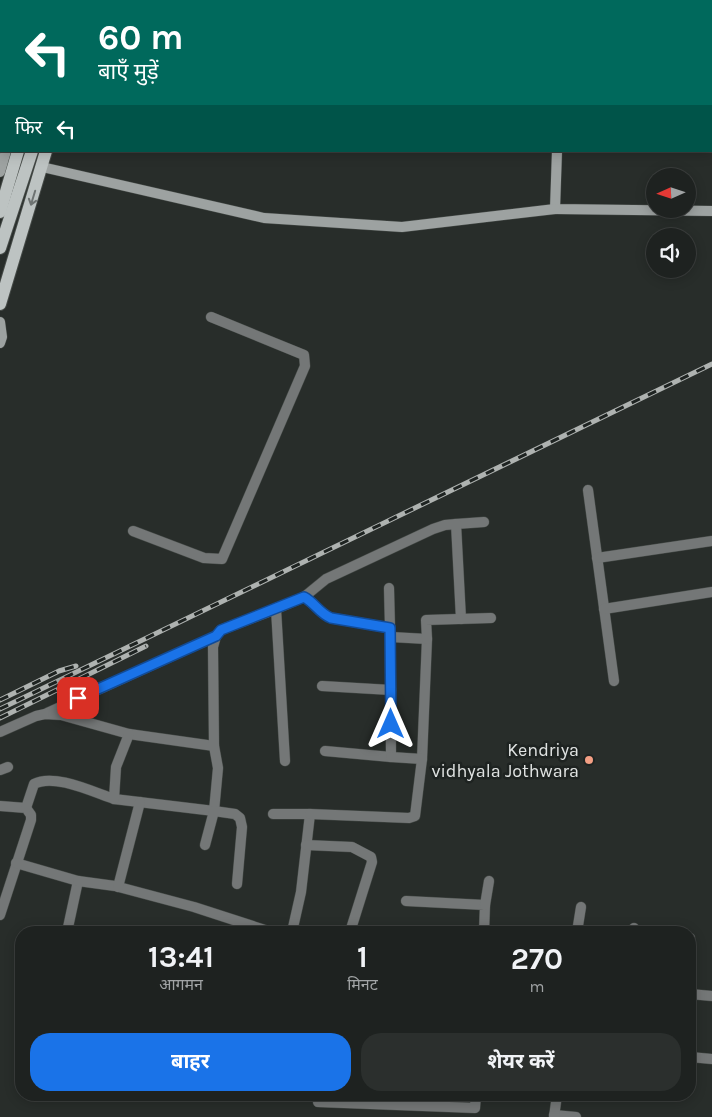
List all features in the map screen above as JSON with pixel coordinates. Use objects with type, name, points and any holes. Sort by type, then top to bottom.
[{"type":"main road","points":[[0,212],[18,152]]},
{"type":"main road","points":[[0,248],[32,152]]},
{"type":"main road","points":[[0,304],[46,152]]},
{"type":"street","points":[[0,172],[6,152]]},
{"type":"street","points":[[555,210],[557,152]]},
{"type":"street","points":[[42,167],[264,218],[402,227],[555,210],[712,211]]},
{"type":"street","points":[[133,531],[204,558],[222,558],[305,366],[304,355],[211,317]]},
{"type":"street","points":[[0,322],[2,337],[0,343]]},
{"type":"street","points":[[588,490],[614,681]]},
{"type":"street","points":[[205,845],[214,811],[218,768],[214,746],[213,647],[216,636],[221,630],[304,597],[326,579],[445,524],[484,522]]},
{"type":"street","points":[[456,524],[461,619]]},
{"type":"street","points":[[597,558],[712,542]]},
{"type":"street","points":[[389,588],[392,757]]},
{"type":"street","points":[[604,609],[712,592]]},
{"type":"street","points":[[304,597],[311,601],[323,615],[331,618],[427,639]]},
{"type":"street","points":[[276,609],[285,761]]},
{"type":"street","points":[[272,814],[409,818],[415,816],[422,759],[427,639],[426,620],[491,618]]},
{"type":"street","points":[[0,732],[45,714],[216,636]]},
{"type":"street","points":[[322,686],[391,690]]},
{"type":"street","points":[[45,714],[61,715],[129,734],[214,746]]},
{"type":"street","points":[[114,798],[116,767],[129,734]]},
{"type":"street","points":[[325,751],[422,759]]},
{"type":"street","points":[[26,808],[34,784],[42,780],[53,780],[114,798],[234,814],[240,818],[242,826],[237,884]]},
{"type":"street","points":[[118,887],[140,802]]},
{"type":"street","points":[[0,806],[26,808]]},
{"type":"street","points":[[0,915],[31,820],[31,815],[26,808]]},
{"type":"street","points":[[293,926],[301,892],[310,814]]},
{"type":"street","points":[[306,844],[352,847],[371,857],[372,862],[352,926]]},
{"type":"street","points":[[16,864],[78,881],[118,887],[194,907],[253,926]]},
{"type":"street","points":[[68,926],[78,881]]},
{"type":"street","points":[[484,926],[489,881]]},
{"type":"street","points":[[406,901],[485,906]]},
{"type":"street","points":[[578,926],[581,907]]},
{"type":"street","points":[[696,995],[712,996]]},
{"type":"street","points":[[696,1057],[712,1059]]},
{"type":"street","points":[[556,1101],[554,1116],[576,1117]]},
{"type":"street","points":[[318,1102],[475,1112]]},
{"type":"railway","points":[[0,709],[712,364]]},
{"type":"railway","points":[[0,718],[146,646]]},
{"type":"railway","points":[[0,700],[59,671],[76,666]]},
{"type":"place","name":"Kendriya vidhyala Jothwara","points":[[589,760]]},
{"type":"route","points":[[78,698],[216,636],[221,630],[304,597],[311,601],[323,615],[331,618],[390,628],[391,724]]}]
